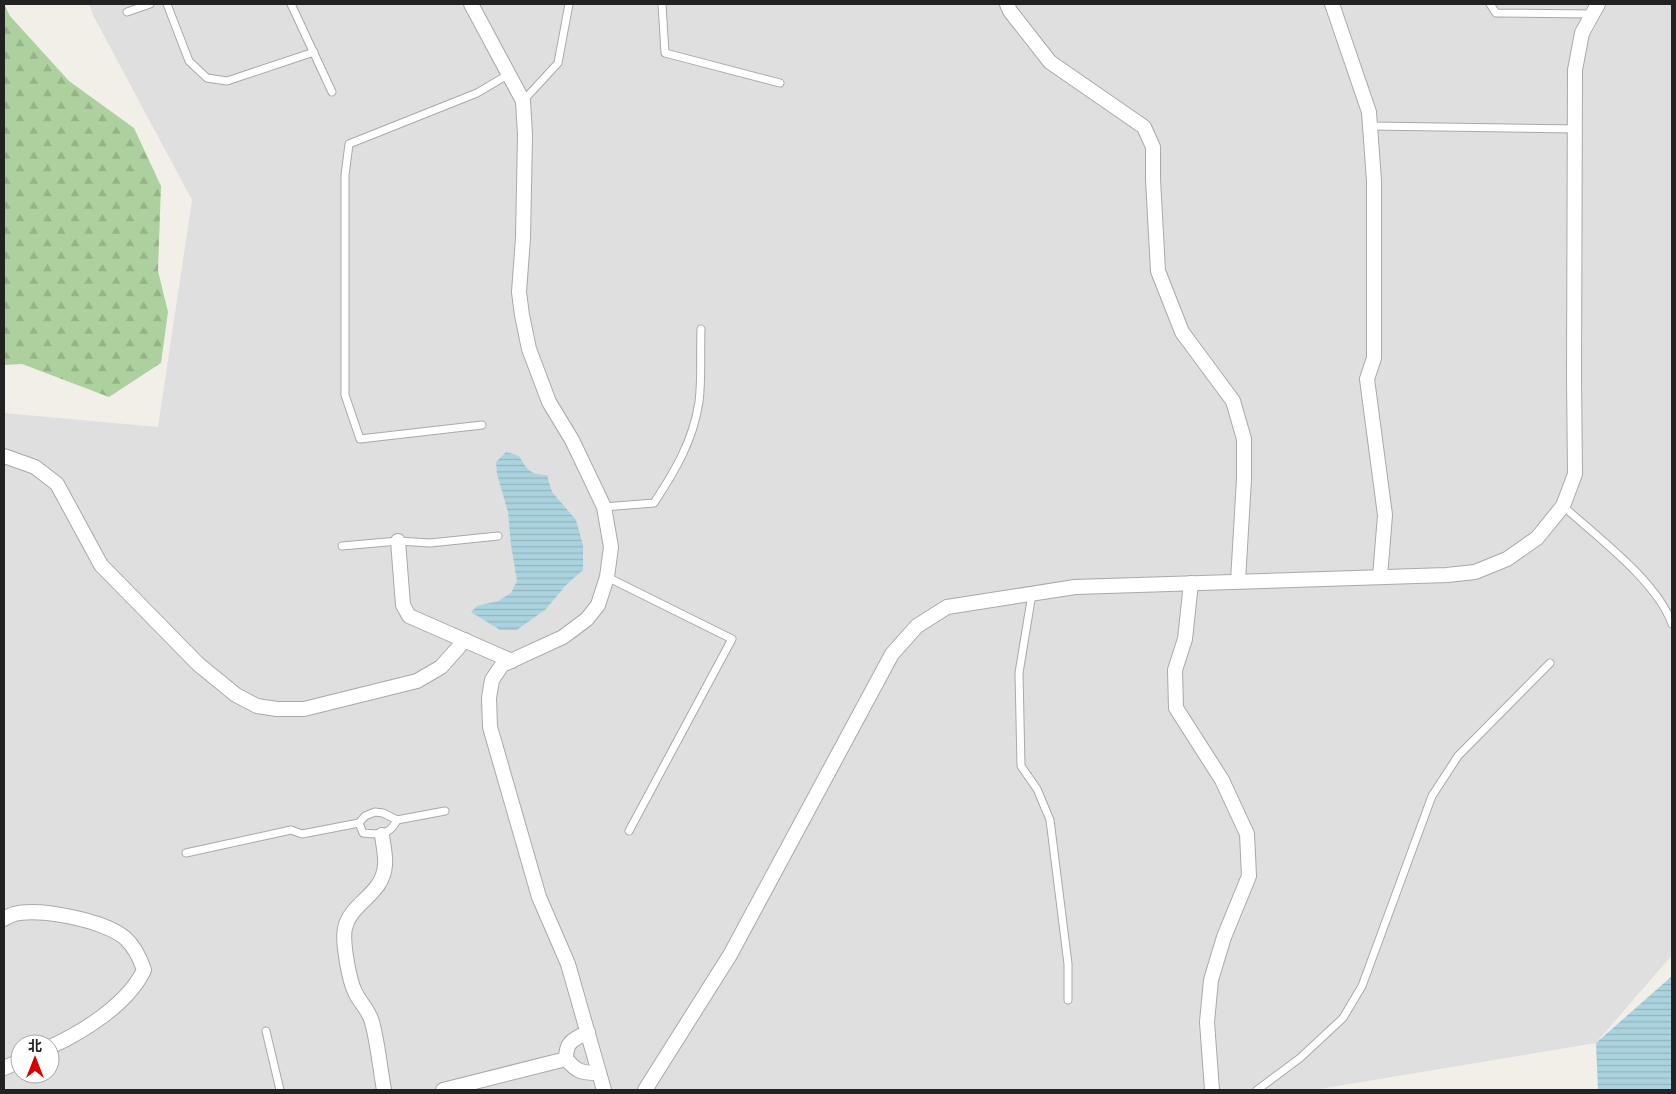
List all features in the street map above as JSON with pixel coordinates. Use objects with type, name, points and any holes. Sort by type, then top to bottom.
[{"type":"street","points":[[471,4],[523,101],[526,135],[523,238],[519,292],[529,349],[549,402],[572,440],[604,507],[611,547],[607,577],[598,606],[587,619],[563,637],[502,665],[492,680],[489,698],[490,727],[539,897],[568,964],[604,1090]]},
{"type":"street","points":[[1007,4],[1010,11],[1050,62],[1144,127],[1153,147],[1158,271],[1182,332],[1233,401],[1244,439],[1244,479],[1238,582]]},
{"type":"street","points":[[1332,4],[1369,112],[1374,181],[1374,358],[1367,379],[1385,515],[1380,577]]},
{"type":"street","points":[[645,1090],[730,955],[892,654],[918,626],[947,607],[1075,587],[1447,575],[1475,572],[1508,559],[1537,538],[1563,506],[1575,474],[1575,70],[1582,33],[1596,9]]},
{"type":"street","points":[[4,456],[34,466],[58,484],[101,564],[198,664],[236,695],[257,706],[277,709],[304,709],[418,682],[441,667],[465,640]]},
{"type":"street","points":[[398,541],[403,606],[409,616],[512,661]]},
{"type":"street","points":[[1191,583],[1186,639],[1175,670],[1176,708],[1222,780],[1247,834],[1249,876],[1224,937],[1211,980],[1207,1022],[1212,1090]]},
{"type":"street","points":[[382,835],[385,865],[382,879],[374,892],[349,917],[345,929],[345,942],[347,963],[355,992],[372,1022],[384,1090]]},
{"type":"street","points":[[4,919],[16,914],[51,914],[83,919],[107,926],[125,938],[140,957],[144,970],[138,983],[123,1000],[74,1036],[60,1042]]},
{"type":"street","points":[[588,1032],[571,1041],[566,1048],[566,1059],[575,1069],[586,1073],[599,1073]]},
{"type":"street","points":[[443,1090],[566,1059]]},
{"type":"lane","points":[[127,12],[150,4]]},
{"type":"lane","points":[[167,4],[189,61],[207,78],[227,82],[314,52]]},
{"type":"lane","points":[[291,4],[332,92]]},
{"type":"lane","points":[[523,101],[558,63],[569,4]]},
{"type":"lane","points":[[662,4],[665,53],[780,83]]},
{"type":"lane","points":[[1490,4],[1496,13],[1596,9]]},
{"type":"lane","points":[[482,425],[360,439],[345,395],[345,175],[350,144],[477,93],[510,74]]},
{"type":"lane","points":[[1370,126],[1575,129]]},
{"type":"lane","points":[[604,507],[654,503],[678,466],[693,430],[699,401],[701,329]]},
{"type":"lane","points":[[1563,506],[1643,578],[1668,612],[1672,624]]},
{"type":"lane","points":[[342,546],[398,541],[430,544],[498,536]]},
{"type":"lane","points":[[607,577],[732,639],[629,831]]},
{"type":"lane","points":[[1032,593],[1019,674],[1021,766],[1037,789],[1050,820],[1068,964],[1068,1000]]},
{"type":"lane","points":[[1257,1090],[1300,1058],[1344,1018],[1362,986],[1432,796],[1458,756],[1550,663]]},
{"type":"lane","points":[[186,852],[292,830],[302,834],[359,823],[365,816],[375,812],[383,813],[397,820],[445,811]]},
{"type":"lane","points":[[359,823],[363,833],[382,835],[392,830],[397,820]]},
{"type":"lane","points":[[266,1031],[280,1090]]},
{"type":"shaded area","points":[[89,4],[1672,4],[1672,955],[1596,1043],[1313,1090],[4,1090],[4,413],[158,427],[192,200],[94,17]]},
{"type":"green space","points":[[4,4],[10,16],[69,81],[134,128],[161,186],[158,271],[168,312],[161,363],[109,397],[22,364],[4,365]]},
{"type":"water","points":[[506,452],[519,456],[527,468],[533,472],[547,475],[552,492],[576,520],[583,545],[583,570],[566,585],[546,609],[517,630],[500,630],[471,612],[477,606],[498,601],[511,593],[517,581],[508,512],[497,474],[496,462]]},
{"type":"water","points":[[1672,976],[1672,1090],[1598,1090],[1596,1043]]}]
